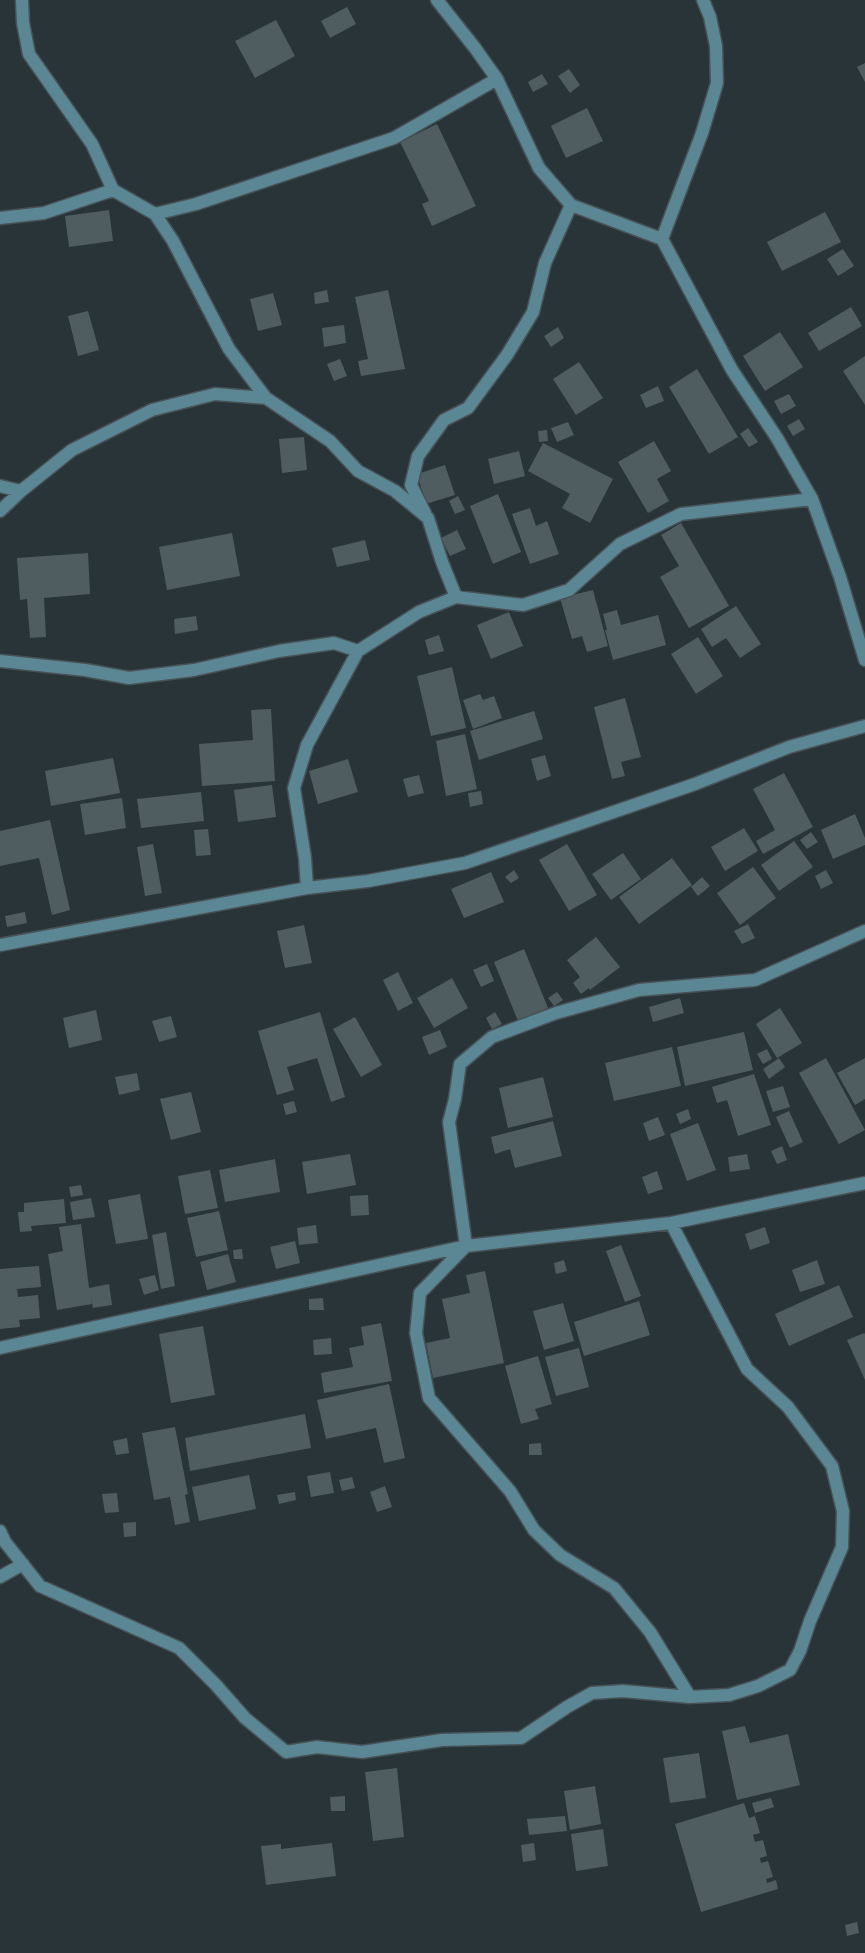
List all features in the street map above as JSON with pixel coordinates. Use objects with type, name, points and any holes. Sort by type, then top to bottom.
[{"type":"street","points":[[22,0],[23,23],[29,54],[92,144],[113,190],[155,214],[173,242],[229,349],[266,398],[330,441],[358,471],[395,491],[428,518]]},
{"type":"street","points":[[437,0],[497,79],[539,168],[571,205],[662,239],[732,370],[777,438],[812,499],[840,577],[865,660]]},
{"type":"street","points":[[662,239],[702,132],[717,83],[716,46],[710,16],[704,0]]},
{"type":"street","points":[[155,214],[196,204],[394,138],[497,79]]},
{"type":"street","points":[[0,218],[44,213],[113,190]]},
{"type":"street","points":[[456,597],[442,562],[428,518],[411,485],[418,456],[444,420],[468,408],[507,355],[534,312],[545,263],[571,205]]},
{"type":"street","points":[[0,511],[21,491],[72,450],[152,410],[216,394],[266,398]]},
{"type":"street","points":[[0,486],[21,491]]},
{"type":"street","points":[[307,888],[305,858],[294,788],[307,745],[358,651],[419,612],[456,597],[523,605],[569,590],[620,544],[681,514],[812,499]]},
{"type":"street","points":[[0,661],[85,670],[129,678],[194,670],[279,651],[334,644],[358,651]]},
{"type":"street","points":[[0,945],[307,888],[368,881],[464,863],[696,784],[789,747],[865,726]]},
{"type":"street","points":[[466,1246],[449,1122],[455,1099],[460,1064],[492,1037],[556,1013],[639,990],[755,980],[865,931]]},
{"type":"street","points":[[0,1348],[466,1246],[671,1223],[865,1183]]},
{"type":"street","points":[[0,1531],[5,1542],[40,1586],[179,1648],[216,1685],[245,1718],[286,1752],[317,1747],[362,1752],[442,1740],[521,1738],[567,1707],[592,1693],[623,1691],[690,1697],[729,1695],[758,1686],[790,1670],[800,1651],[819,1598],[842,1547],[843,1511],[832,1466],[788,1407],[747,1369],[671,1223]]},
{"type":"street","points":[[466,1246],[420,1293],[416,1333],[429,1398],[510,1491],[534,1530],[560,1555],[614,1588],[650,1632],[690,1697]]},
{"type":"street","points":[[0,1577],[23,1564]]},
{"type":"building","points":[[347,7],[356,24],[330,38],[321,21]]},
{"type":"building","points":[[276,20],[295,56],[255,78],[235,41]]},
{"type":"building","points":[[865,63],[865,82],[857,67]]},
{"type":"building","points":[[569,69],[580,85],[570,93],[558,76]]},
{"type":"building","points":[[542,74],[548,84],[533,92],[528,82]]},
{"type":"building","points":[[587,108],[603,141],[566,158],[551,126]]},
{"type":"building","points":[[437,124],[476,206],[432,226],[422,204],[429,201],[400,142]]},
{"type":"building","points":[[109,210],[113,241],[69,247],[65,216]]},
{"type":"building","points":[[825,212],[841,242],[782,271],[767,242]]},
{"type":"building","points":[[843,249],[854,266],[838,276],[827,259]]},
{"type":"building","points":[[327,290],[329,302],[315,304],[314,293]]},
{"type":"building","points":[[388,290],[405,369],[361,376],[358,361],[368,359],[355,297]]},
{"type":"building","points":[[273,293],[282,325],[258,331],[250,299]]},
{"type":"building","points":[[851,307],[862,326],[819,351],[808,333]]},
{"type":"building","points":[[88,311],[99,350],[78,356],[68,316]]},
{"type":"building","points":[[344,325],[346,343],[324,347],[322,328]]},
{"type":"building","points":[[558,327],[564,338],[551,347],[544,336]]},
{"type":"building","points":[[780,332],[803,367],[765,391],[743,356]]},
{"type":"building","points":[[865,356],[865,405],[843,371]]},
{"type":"building","points":[[340,359],[347,376],[334,381],[327,364]]},
{"type":"building","points":[[579,362],[603,398],[576,415],[553,379]]},
{"type":"building","points":[[697,369],[738,437],[709,454],[669,387]]},
{"type":"building","points":[[658,386],[664,401],[646,408],[640,395]]},
{"type":"building","points":[[789,394],[796,406],[781,414],[774,401]]},
{"type":"building","points":[[799,419],[805,429],[793,436],[787,426]]},
{"type":"building","points":[[568,422],[574,435],[557,442],[551,428]]},
{"type":"building","points":[[748,428],[758,442],[749,447],[740,434]]},
{"type":"building","points":[[547,430],[548,441],[539,442],[538,431]]},
{"type":"building","points":[[304,437],[307,470],[282,473],[279,439]]},
{"type":"building","points":[[654,441],[671,471],[657,479],[669,501],[648,513],[618,462]]},
{"type":"building","points":[[543,443],[613,479],[590,523],[562,508],[570,494],[528,471]]},
{"type":"building","points":[[519,451],[525,476],[494,484],[488,459]]},
{"type":"building","points":[[445,465],[455,495],[426,504],[417,474]]},
{"type":"building","points":[[498,494],[521,552],[493,564],[470,506]]},
{"type":"building","points":[[458,496],[465,510],[455,514],[449,501]]},
{"type":"building","points":[[530,508],[536,526],[547,521],[559,554],[530,564],[512,514]]},
{"type":"building","points":[[681,523],[729,606],[689,628],[660,577],[679,566],[661,535]]},
{"type":"building","points":[[457,530],[466,549],[450,556],[441,538]]},
{"type":"building","points":[[232,533],[240,576],[167,590],[159,547]]},
{"type":"building","points":[[365,540],[370,560],[337,567],[332,548]]},
{"type":"building","points":[[88,553],[90,594],[44,598],[46,637],[30,638],[27,599],[20,600],[17,558]]},
{"type":"building","points":[[593,590],[608,646],[587,652],[582,636],[572,639],[560,598]]},
{"type":"building","points":[[736,606],[761,644],[740,658],[726,638],[712,647],[701,629]]},
{"type":"building","points":[[617,610],[621,625],[658,615],[666,645],[613,660],[603,614]]},
{"type":"building","points":[[509,612],[523,646],[491,659],[477,625]]},
{"type":"building","points":[[196,616],[198,630],[175,634],[174,619]]},
{"type":"building","points":[[439,635],[444,651],[429,655],[425,640]]},
{"type":"building","points":[[698,637],[723,676],[696,694],[671,654]]},
{"type":"building","points":[[452,667],[466,728],[431,736],[417,676]]},
{"type":"building","points":[[480,694],[483,700],[494,696],[502,718],[473,729],[463,700]]},
{"type":"building","points":[[625,698],[641,757],[621,762],[625,776],[612,779],[594,707]]},
{"type":"building","points":[[271,709],[275,781],[202,786],[199,744],[253,740],[251,710]]},
{"type":"building","points":[[534,711],[543,739],[479,760],[470,731]]},
{"type":"building","points":[[465,734],[477,789],[446,796],[436,741]]},
{"type":"building","points":[[545,755],[551,776],[537,781],[531,759]]},
{"type":"building","points":[[113,758],[120,793],[51,806],[45,771]]},
{"type":"building","points":[[348,759],[358,792],[318,804],[309,771]]},
{"type":"building","points":[[784,773],[813,827],[763,854],[756,841],[775,830],[753,789]]},
{"type":"building","points":[[419,775],[424,793],[408,797],[403,779]]},
{"type":"building","points":[[272,785],[276,817],[238,822],[234,790]]},
{"type":"building","points":[[481,791],[483,804],[470,807],[468,793]]},
{"type":"building","points":[[201,792],[204,821],[141,828],[137,799]]},
{"type":"building","points":[[122,798],[126,828],[85,835],[80,804]]},
{"type":"building","points":[[855,814],[865,838],[865,845],[833,859],[821,830]]},
{"type":"building","points":[[50,820],[70,910],[52,915],[39,858],[0,866],[0,831]]},
{"type":"building","points":[[744,828],[758,851],[725,871],[711,847]]},
{"type":"building","points":[[208,829],[211,855],[196,856],[194,830]]},
{"type":"building","points":[[811,832],[818,842],[807,849],[800,840]]},
{"type":"building","points":[[794,841],[813,867],[779,891],[761,865]]},
{"type":"building","points":[[153,844],[162,893],[145,896],[137,847]]},
{"type":"building","points":[[567,844],[597,895],[569,911],[539,860]]},
{"type":"building","points":[[623,853],[641,879],[611,900],[592,874]]},
{"type":"building","points":[[672,858],[692,885],[639,924],[619,897]]},
{"type":"building","points":[[753,867],[776,898],[740,925],[717,893]]},
{"type":"building","points":[[514,870],[519,878],[511,883],[505,877]]},
{"type":"building","points":[[826,870],[833,883],[821,889],[815,876]]},
{"type":"building","points":[[491,872],[504,902],[464,918],[451,889]]},
{"type":"building","points":[[702,877],[710,886],[698,896],[691,887]]},
{"type":"building","points":[[25,912],[27,923],[7,927],[5,916]]},
{"type":"building","points":[[748,924],[755,938],[742,944],[734,931]]},
{"type":"building","points":[[304,925],[312,963],[285,968],[277,931]]},
{"type":"building","points":[[596,937],[620,967],[590,990],[589,988],[581,994],[573,983],[580,977],[567,960]]},
{"type":"building","points":[[524,949],[548,1008],[518,1021],[494,962]]},
{"type":"building","points":[[487,964],[494,981],[481,987],[473,970]]},
{"type":"building","points":[[398,972],[413,1003],[398,1011],[383,980]]},
{"type":"building","points":[[452,978],[468,1008],[434,1028],[417,998]]},
{"type":"building","points":[[557,992],[563,1000],[554,1006],[548,998]]},
{"type":"building","points":[[680,998],[684,1013],[653,1022],[649,1007]]},
{"type":"building","points":[[780,1008],[802,1043],[777,1058],[756,1024]]},
{"type":"building","points":[[96,1010],[102,1040],[69,1048],[63,1018]]},
{"type":"building","points":[[320,1012],[345,1097],[331,1102],[317,1058],[287,1067],[294,1090],[277,1095],[258,1031]]},
{"type":"building","points":[[495,1012],[502,1024],[492,1029],[486,1018]]},
{"type":"building","points":[[171,1016],[177,1037],[159,1042],[152,1021]]},
{"type":"building","points":[[355,1017],[382,1065],[361,1077],[333,1029]]},
{"type":"building","points":[[440,1030],[447,1047],[429,1055],[422,1037]]},
{"type":"building","points":[[744,1032],[753,1070],[685,1086],[677,1047]]},
{"type":"building","points":[[672,1047],[681,1086],[614,1101],[605,1063]]},
{"type":"building","points":[[767,1049],[772,1059],[763,1064],[757,1054]]},
{"type":"building","points":[[779,1058],[785,1067],[769,1079],[763,1069]]},
{"type":"building","points":[[826,1058],[865,1130],[839,1144],[799,1073]]},
{"type":"building","points":[[865,1058],[865,1099],[855,1105],[837,1073]]},
{"type":"building","points":[[137,1073],[140,1090],[119,1095],[115,1077]]},
{"type":"building","points":[[754,1074],[771,1125],[738,1136],[727,1100],[717,1103],[712,1087]]},
{"type":"building","points":[[543,1077],[553,1117],[508,1128],[499,1088]]},
{"type":"building","points":[[783,1086],[790,1107],[773,1112],[766,1091]]},
{"type":"building","points":[[191,1092],[201,1132],[171,1140],[160,1099]]},
{"type":"building","points":[[294,1101],[297,1112],[286,1115],[283,1104]]},
{"type":"building","points":[[688,1109],[691,1119],[680,1124],[676,1114]]},
{"type":"building","points":[[789,1111],[803,1142],[790,1148],[776,1117]]},
{"type":"building","points":[[658,1117],[665,1135],[649,1141],[643,1123]]},
{"type":"building","points":[[553,1121],[562,1156],[515,1168],[510,1149],[495,1154],[491,1137]]},
{"type":"building","points":[[698,1123],[716,1170],[687,1181],[670,1134]]},
{"type":"building","points":[[782,1146],[787,1160],[777,1164],[771,1151]]},
{"type":"building","points":[[350,1154],[356,1185],[307,1194],[302,1162]]},
{"type":"building","points":[[747,1154],[750,1169],[730,1172],[728,1157]]},
{"type":"building","points":[[275,1159],[280,1192],[225,1202],[219,1170]]},
{"type":"building","points":[[210,1170],[218,1208],[185,1214],[178,1176]]},
{"type":"building","points":[[657,1171],[663,1189],[648,1194],[642,1177]]},
{"type":"building","points":[[81,1185],[83,1195],[71,1197],[69,1187]]},
{"type":"building","points":[[140,1194],[148,1239],[116,1244],[108,1200]]},
{"type":"building","points":[[368,1195],[369,1215],[351,1216],[350,1196]]},
{"type":"building","points":[[91,1198],[95,1217],[73,1220],[70,1202]]},
{"type":"building","points":[[64,1199],[66,1223],[31,1226],[32,1231],[20,1232],[18,1212],[24,1212],[24,1203]]},
{"type":"building","points":[[219,1211],[228,1250],[196,1257],[187,1218]]},
{"type":"building","points":[[81,1224],[89,1288],[109,1284],[112,1305],[93,1308],[90,1292],[92,1304],[57,1310],[48,1254],[63,1251],[59,1227]]},
{"type":"building","points":[[316,1225],[318,1243],[299,1245],[297,1228]]},
{"type":"building","points":[[765,1227],[770,1243],[750,1250],[745,1234]]},
{"type":"building","points":[[166,1232],[175,1286],[161,1289],[152,1235]]},
{"type":"building","points":[[295,1241],[300,1263],[276,1269],[270,1247]]},
{"type":"building","points":[[621,1245],[641,1296],[625,1302],[606,1251]]},
{"type":"building","points":[[242,1249],[243,1259],[234,1259],[233,1250]]},
{"type":"building","points":[[228,1254],[236,1282],[207,1290],[200,1262]]},
{"type":"building","points":[[564,1260],[567,1271],[556,1274],[554,1263]]},
{"type":"building","points":[[817,1260],[825,1284],[800,1292],[792,1270]]},
{"type":"building","points":[[39,1266],[41,1287],[17,1289],[18,1297],[38,1295],[40,1318],[19,1320],[20,1327],[0,1329],[0,1269]]},
{"type":"building","points":[[485,1271],[504,1363],[433,1378],[426,1343],[450,1338],[442,1299],[470,1293],[466,1275]]},
{"type":"building","points":[[155,1275],[159,1290],[144,1295],[139,1279]]},
{"type":"building","points":[[839,1285],[853,1317],[789,1346],[775,1314]]},
{"type":"building","points":[[323,1298],[324,1310],[309,1310],[309,1299]]},
{"type":"building","points":[[639,1301],[650,1335],[584,1356],[574,1322]]},
{"type":"building","points":[[563,1303],[574,1341],[544,1350],[533,1311]]},
{"type":"building","points":[[381,1323],[392,1381],[324,1393],[321,1373],[353,1367],[349,1348],[364,1345],[361,1327]]},
{"type":"building","points":[[203,1326],[215,1395],[171,1403],[159,1334]]},
{"type":"building","points":[[865,1334],[865,1380],[847,1340]]},
{"type":"building","points":[[331,1338],[332,1354],[314,1355],[313,1340]]},
{"type":"building","points":[[579,1348],[589,1387],[556,1396],[545,1357]]},
{"type":"building","points":[[538,1356],[552,1404],[535,1409],[539,1419],[521,1424],[505,1366]]},
{"type":"building","points":[[389,1384],[405,1458],[384,1463],[376,1428],[326,1439],[317,1400]]},
{"type":"building","points":[[305,1414],[311,1448],[190,1471],[185,1438]]},
{"type":"building","points":[[175,1427],[188,1494],[185,1495],[190,1522],[175,1525],[170,1497],[154,1500],[142,1433]]},
{"type":"building","points":[[127,1438],[129,1453],[116,1455],[113,1441]]},
{"type":"building","points":[[541,1443],[542,1455],[529,1455],[529,1444]]},
{"type":"building","points":[[330,1472],[334,1493],[311,1497],[307,1476]]},
{"type":"building","points":[[249,1475],[256,1509],[199,1521],[192,1487]]},
{"type":"building","points":[[352,1477],[355,1488],[342,1491],[339,1480]]},
{"type":"building","points":[[385,1486],[392,1507],[377,1512],[370,1492]]},
{"type":"building","points":[[295,1492],[296,1500],[279,1504],[277,1495]]},
{"type":"building","points":[[117,1493],[119,1512],[105,1513],[102,1494]]},
{"type":"building","points":[[136,1522],[136,1536],[124,1537],[123,1523]]},
{"type":"building","points":[[745,1726],[750,1743],[788,1734],[800,1785],[737,1800],[722,1731]]},
{"type":"building","points":[[699,1753],[706,1798],[670,1803],[663,1758]]},
{"type":"building","points":[[397,1768],[404,1837],[373,1841],[365,1772]]},
{"type":"building","points":[[595,1786],[601,1824],[570,1830],[564,1791]]},
{"type":"building","points":[[345,1796],[345,1811],[331,1811],[330,1797]]},
{"type":"building","points":[[771,1798],[774,1807],[755,1813],[752,1803]]},
{"type":"building","points":[[744,1803],[749,1818],[755,1816],[760,1833],[753,1835],[755,1842],[763,1840],[767,1856],[760,1858],[761,1863],[768,1861],[773,1877],[766,1879],[767,1883],[776,1880],[778,1889],[701,1912],[675,1824]]},
{"type":"building","points":[[565,1816],[567,1831],[529,1835],[527,1819]]},
{"type":"building","points":[[603,1829],[608,1866],[576,1871],[571,1834]]},
{"type":"building","points":[[332,1843],[336,1876],[266,1885],[261,1846],[281,1844],[281,1849]]},
{"type":"building","points":[[534,1843],[536,1860],[523,1862],[521,1845]]},
{"type":"building","points":[[857,1922],[859,1933],[847,1936],[845,1925]]}]
